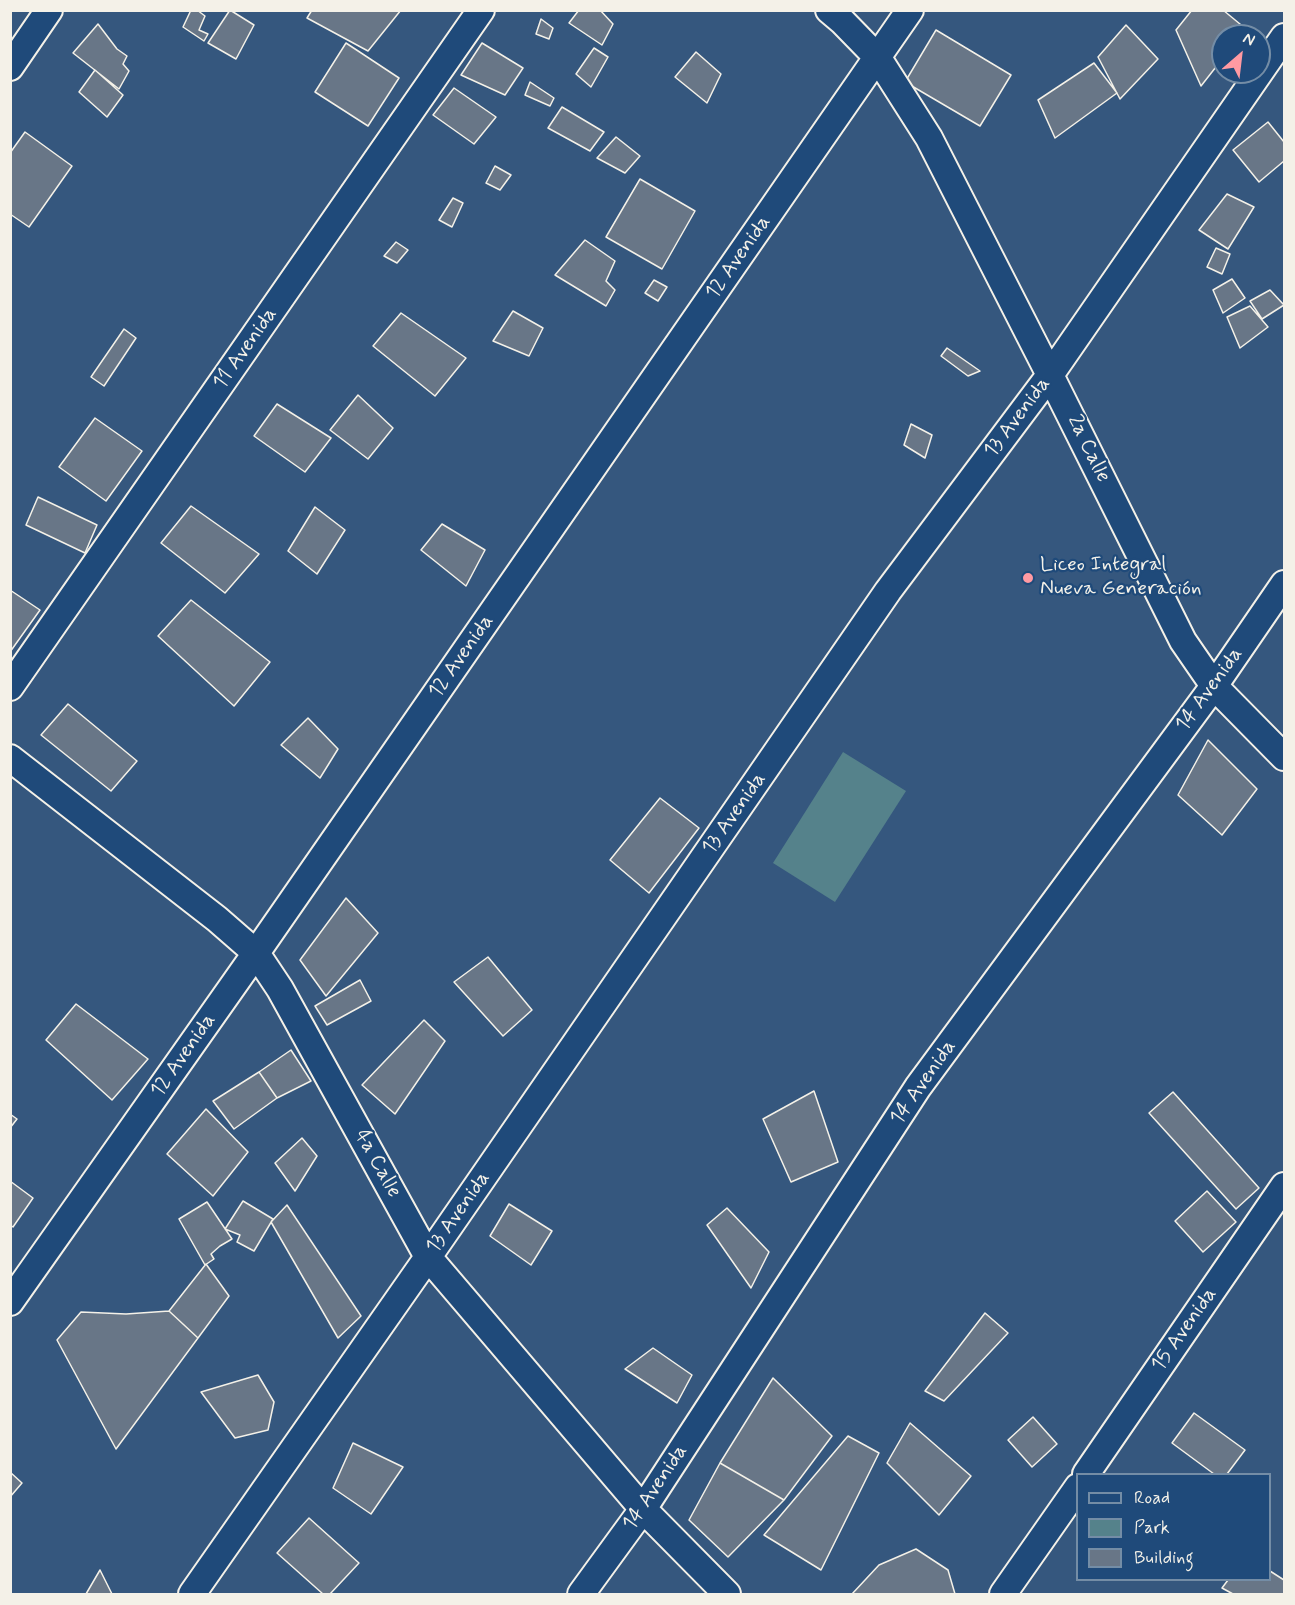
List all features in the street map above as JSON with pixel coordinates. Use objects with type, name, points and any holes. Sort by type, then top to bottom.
[{"type":"street","points":[[10,67],[49,10]]},
{"type":"street","name":"11 Avenida","points":[[10,687],[481,10]]},
{"type":"street","name":"2a Calle","points":[[829,10],[878,58],[929,138],[1183,641],[1214,686],[1284,757]]},
{"type":"street","name":"12 Avenida","points":[[10,1302],[256,953],[910,10]]},
{"type":"street","name":"13 Avenida","points":[[192,1594],[429,1257],[888,591],[1050,375],[1284,38]]},
{"type":"street","name":"14 Avenida","points":[[581,1594],[643,1509],[918,1087],[1214,686],[1284,584]]},
{"type":"street","name":"4a Calle","points":[[10,758],[256,953],[280,989],[429,1257],[643,1509],[726,1594]]},
{"type":"street","name":"15 Avenida","points":[[1087,1473],[1284,1186]]},
{"type":"street","points":[[1003,1594],[1076,1487]]},
{"type":"green space","points":[[843,752],[906,791],[835,902],[773,863]]},
{"type":"building","points":[[191,10],[197,10],[205,16],[199,30],[208,34],[204,41],[183,27]]},
{"type":"building","points":[[230,10],[254,25],[236,59],[208,43]]},
{"type":"building","points":[[312,10],[401,10],[368,51],[307,18]]},
{"type":"building","points":[[579,10],[600,10],[613,24],[602,45],[569,23]]},
{"type":"building","points":[[1192,10],[1223,10],[1240,24],[1211,24],[1211,73],[1201,86],[1176,30]]},
{"type":"building","points":[[541,19],[553,28],[549,39],[536,34]]},
{"type":"building","points":[[98,24],[117,49],[127,56],[123,64],[129,71],[119,89],[73,53]]},
{"type":"building","points":[[1126,25],[1158,59],[1120,99],[1098,57]]},
{"type":"building","points":[[936,30],[1011,75],[980,126],[905,82]]},
{"type":"building","points":[[346,43],[399,78],[368,126],[315,92]]},
{"type":"building","points":[[482,43],[523,68],[505,95],[461,75]]},
{"type":"building","points":[[594,48],[608,57],[591,87],[576,74]]},
{"type":"building","points":[[696,52],[721,74],[707,103],[675,77]]},
{"type":"building","points":[[1094,63],[1117,93],[1055,138],[1038,100]]},
{"type":"building","points":[[95,70],[123,95],[107,117],[79,92]]},
{"type":"building","points":[[530,82],[554,98],[550,106],[525,95]]},
{"type":"building","points":[[454,88],[496,117],[474,144],[433,115]]},
{"type":"building","points":[[562,107],[604,132],[590,151],[548,128]]},
{"type":"building","points":[[1268,122],[1284,142],[1284,161],[1259,182],[1233,150]]},
{"type":"building","points":[[25,132],[72,166],[29,227],[10,214],[10,153]]},
{"type":"building","points":[[616,137],[640,156],[625,173],[597,158]]},
{"type":"building","points":[[495,166],[511,175],[500,190],[486,183]]},
{"type":"building","points":[[640,179],[695,211],[662,269],[606,237]]},
{"type":"building","points":[[1227,194],[1254,207],[1228,249],[1199,230]]},
{"type":"building","points":[[453,198],[463,203],[452,227],[439,220]]},
{"type":"building","points":[[585,240],[615,261],[606,281],[615,290],[606,306],[555,275]]},
{"type":"building","points":[[396,242],[408,250],[397,263],[384,256]]},
{"type":"building","points":[[1216,248],[1230,254],[1222,274],[1207,267]]},
{"type":"building","points":[[1232,279],[1245,298],[1223,313],[1213,290]]},
{"type":"building","points":[[654,280],[667,287],[658,301],[645,293]]},
{"type":"building","points":[[1270,290],[1284,305],[1262,319],[1250,301]]},
{"type":"building","points":[[1250,306],[1268,327],[1240,348],[1227,317]]},
{"type":"building","points":[[513,311],[543,328],[529,356],[493,341]]},
{"type":"building","points":[[401,313],[466,358],[435,396],[373,346]]},
{"type":"building","points":[[124,329],[136,338],[104,386],[91,377]]},
{"type":"building","points":[[947,348],[980,371],[968,376],[941,356]]},
{"type":"building","points":[[358,395],[393,428],[368,459],[330,430]]},
{"type":"building","points":[[277,404],[331,438],[305,472],[254,436]]},
{"type":"building","points":[[95,418],[142,451],[106,501],[59,467]]},
{"type":"building","points":[[911,424],[932,435],[925,458],[904,445]]},
{"type":"building","points":[[38,497],[97,525],[85,553],[26,525]]},
{"type":"building","points":[[191,506],[259,554],[225,593],[161,543]]},
{"type":"building","points":[[315,507],[345,530],[317,574],[288,551]]},
{"type":"building","points":[[442,524],[485,550],[466,586],[421,550]]},
{"type":"building","points":[[10,590],[40,610],[10,652]]},
{"type":"building","points":[[191,600],[270,662],[234,706],[158,636]]},
{"type":"building","points":[[68,704],[137,761],[111,791],[41,735]]},
{"type":"building","points":[[308,718],[338,749],[320,778],[281,745]]},
{"type":"building","points":[[1208,740],[1257,789],[1222,835],[1178,795]]},
{"type":"building","points":[[660,798],[699,828],[649,893],[610,860]]},
{"type":"building","points":[[346,898],[378,933],[326,996],[300,960]]},
{"type":"building","points":[[488,957],[532,1010],[503,1036],[454,982]]},
{"type":"building","points":[[360,980],[371,1001],[327,1025],[315,1006]]},
{"type":"building","points":[[76,1004],[148,1059],[112,1100],[46,1040]]},
{"type":"building","points":[[424,1020],[445,1041],[395,1114],[362,1085]]},
{"type":"building","points":[[291,1050],[311,1081],[277,1098],[259,1072]]},
{"type":"building","points":[[259,1072],[277,1098],[234,1129],[213,1101]]},
{"type":"building","points":[[814,1091],[838,1162],[791,1182],[763,1119]]},
{"type":"building","points":[[1173,1092],[1259,1188],[1236,1209],[1149,1113]]},
{"type":"building","points":[[206,1109],[248,1152],[213,1196],[167,1154]]},
{"type":"building","points":[[10,1114],[17,1119],[10,1128]]},
{"type":"building","points":[[302,1138],[317,1156],[295,1191],[275,1163]]},
{"type":"building","points":[[10,1181],[33,1198],[13,1227],[10,1225]]},
{"type":"building","points":[[1207,1191],[1236,1222],[1203,1252],[1175,1221]]},
{"type":"building","points":[[243,1201],[273,1219],[254,1251],[237,1242],[240,1235],[225,1229]]},
{"type":"building","points":[[207,1202],[232,1239],[211,1254],[214,1259],[205,1265],[179,1219]]},
{"type":"building","points":[[509,1204],[552,1231],[531,1265],[490,1236]]},
{"type":"building","points":[[287,1205],[361,1316],[338,1338],[271,1222]]},
{"type":"building","points":[[727,1208],[769,1252],[751,1288],[707,1225]]},
{"type":"building","points":[[206,1264],[229,1296],[198,1338],[169,1311]]},
{"type":"building","points":[[169,1311],[198,1338],[116,1449],[57,1340],[81,1312],[126,1314]]},
{"type":"building","points":[[985,1313],[1008,1333],[944,1401],[925,1391]]},
{"type":"building","points":[[653,1348],[692,1375],[677,1403],[625,1369]]},
{"type":"building","points":[[258,1375],[274,1402],[268,1430],[235,1438],[201,1392]]},
{"type":"building","points":[[773,1378],[832,1436],[784,1500],[720,1463]]},
{"type":"building","points":[[1194,1413],[1245,1450],[1228,1473],[1213,1473],[1172,1443]]},
{"type":"building","points":[[1033,1417],[1057,1444],[1032,1467],[1008,1440]]},
{"type":"building","points":[[910,1423],[971,1476],[939,1515],[887,1463]]},
{"type":"building","points":[[848,1436],[879,1453],[821,1570],[764,1535]]},
{"type":"building","points":[[353,1443],[403,1467],[371,1514],[333,1488]]},
{"type":"building","points":[[720,1463],[784,1500],[728,1557],[689,1520]]},
{"type":"building","points":[[10,1472],[22,1483],[10,1497]]},
{"type":"building","points":[[309,1518],[359,1563],[330,1594],[323,1594],[277,1553]]},
{"type":"building","points":[[916,1549],[948,1570],[955,1594],[852,1594],[879,1565]]},
{"type":"building","points":[[100,1570],[112,1594],[86,1594]]},
{"type":"building","points":[[1271,1572],[1284,1580],[1284,1594],[1233,1594],[1222,1588],[1227,1581],[1271,1581]]},
{"type":"place","name":"Liceo Integral Nueva Generación","points":[[1028,578]]}]
